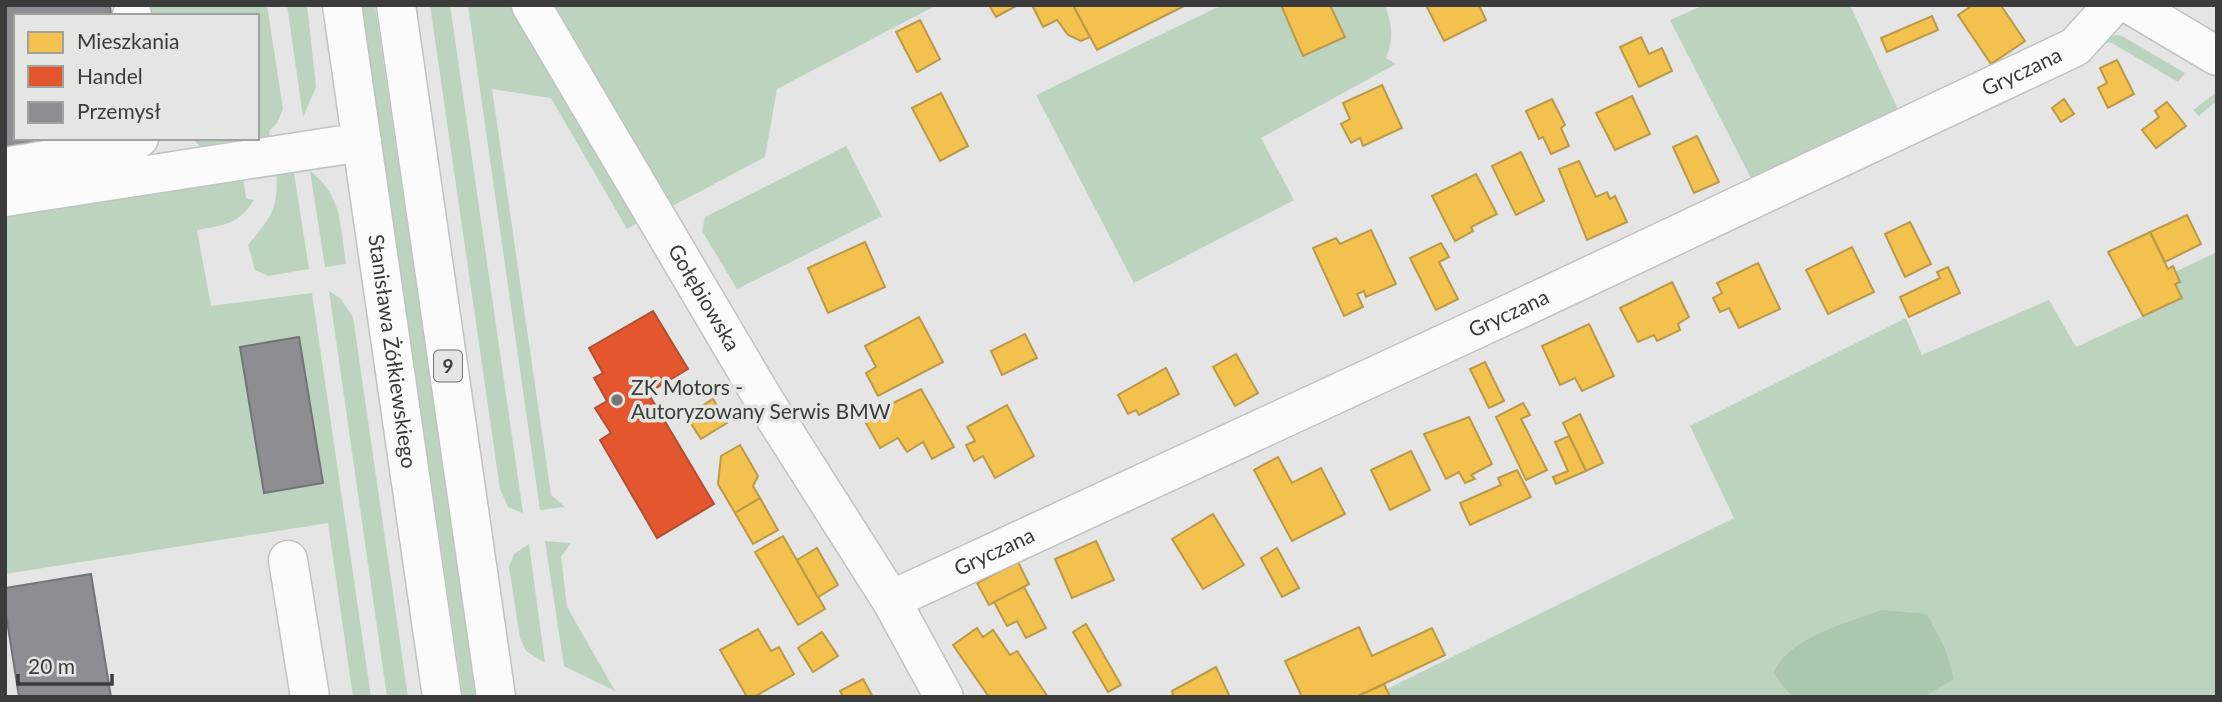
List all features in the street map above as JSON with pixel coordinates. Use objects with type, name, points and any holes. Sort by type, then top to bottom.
[{"type":"street","name":"Stanisława Żółkiewskiego","points":[[342,5],[442,697]]},
{"type":"street","name":"9","points":[[396,5],[496,697]]},
{"type":"street","name":"Gołębiowska","points":[[531,5],[765,400],[891,600],[944,697]]},
{"type":"street","name":"Gryczana","points":[[891,600],[1515,311],[2075,47],[2113,5]]},
{"type":"street","points":[[2130,5],[2217,56]]},
{"type":"street","points":[[5,167],[128,146],[136,140]]},
{"type":"street","points":[[5,197],[362,142]]},
{"type":"street","points":[[288,560],[310,697]]},
{"type":"green space","points":[[143,5],[267,5],[283,109],[277,123],[269,131],[271,142],[205,152],[194,140],[259,140],[259,14],[145,14]]},
{"type":"green space","points":[[287,5],[307,5],[316,87],[303,117]]},
{"type":"green space","points":[[361,5],[375,5],[477,697],[463,697]]},
{"type":"green space","points":[[430,5],[450,5],[523,513],[508,507],[500,489]]},
{"type":"green space","points":[[468,5],[519,5],[644,219],[627,229],[551,98],[492,89],[551,495],[565,507],[540,510]]},
{"type":"green space","points":[[550,5],[937,5],[777,89],[765,157],[665,210]]},
{"type":"green space","points":[[1222,5],[1385,5],[1391,32],[1386,58],[1396,64],[1261,138],[1294,200],[1134,283],[1036,95]]},
{"type":"green space","points":[[1704,5],[1850,5],[1902,118],[1754,184],[1670,20]]},
{"type":"green space","points":[[2117,35],[2185,73],[2178,82],[2110,42],[2093,48],[2089,44]]},
{"type":"green space","points":[[2217,92],[2217,104],[2214,103],[2199,116],[2193,110]]},
{"type":"green space","points":[[846,146],[882,216],[737,289],[702,231],[705,217]]},
{"type":"green space","points":[[293,167],[309,269],[268,276],[255,270],[248,245],[272,212],[276,195],[276,171]]},
{"type":"green space","points":[[310,171],[329,191],[334,201],[341,224],[346,264],[325,267]]},
{"type":"green space","points":[[243,178],[246,198],[254,200],[242,215],[230,223],[197,230],[211,306],[312,293],[371,697],[353,697],[328,523],[5,574],[5,217]],"holes":[[[299,337],[323,483],[264,493],[240,347]]]},
{"type":"green space","points":[[2217,252],[2217,697],[1390,697],[1387,689],[1734,518],[1690,426],[1906,318],[1922,355],[2049,300],[2076,347],[2181,299],[2175,284],[2180,282],[2175,272]]},
{"type":"green space","points":[[329,291],[340,298],[353,317],[408,697],[387,697]]},
{"type":"green space","points":[[545,541],[571,543],[561,557],[567,607],[615,691],[564,666]]},
{"type":"green space","points":[[529,544],[545,663],[526,651],[520,638],[509,567],[514,554]]},
{"type":"green space","points":[[1881,610],[1927,614],[1946,651],[1954,679],[1923,697],[1792,697],[1773,673],[1781,660],[1806,640]]},
{"type":"building: Mieszkania","points":[[989,5],[1018,5],[996,17]]},
{"type":"building: Mieszkania","points":[[1032,5],[1073,5],[1090,37],[1081,41],[1068,35],[1057,20],[1043,27]]},
{"type":"building: Mieszkania","points":[[1073,5],[1186,5],[1097,50]]},
{"type":"building: Mieszkania","points":[[1281,5],[1330,5],[1345,37],[1303,56]]},
{"type":"building: Mieszkania","points":[[1426,5],[1479,5],[1486,20],[1444,41]]},
{"type":"building: Mieszkania","points":[[1973,5],[2005,5],[2002,7],[2025,41],[1991,64],[1958,15]]},
{"type":"building: Mieszkania","points":[[1932,16],[1938,30],[1887,52],[1881,38]]},
{"type":"building: Mieszkania","points":[[920,20],[940,59],[917,72],[896,32]]},
{"type":"building: Mieszkania","points":[[1641,37],[1649,54],[1662,48],[1672,71],[1639,87],[1620,47]]},
{"type":"building: Mieszkania","points":[[2117,60],[2134,94],[2108,108],[2098,88],[2107,83],[2100,68]]},
{"type":"building: Mieszkania","points":[[1382,85],[1402,128],[1363,146],[1360,138],[1351,143],[1341,124],[1350,119],[1343,103]]},
{"type":"building: Mieszkania","points":[[941,93],[968,146],[940,161],[912,108]]},
{"type":"building: Mieszkania","points":[[1632,96],[1650,134],[1615,150],[1596,113]]},
{"type":"building: Mieszkania","points":[[1552,99],[1565,125],[1561,128],[1569,146],[1551,154],[1543,137],[1539,139],[1526,111]]},
{"type":"building: Mieszkania","points":[[2064,99],[2074,114],[2061,122],[2052,108]]},
{"type":"building: Mieszkania","points":[[2167,102],[2186,126],[2156,148],[2142,130],[2159,117],[2155,111]]},
{"type":"building: Mieszkania","points":[[1697,136],[1719,182],[1694,193],[1673,147]]},
{"type":"building: Mieszkania","points":[[1521,152],[1544,201],[1516,215],[1492,166]]},
{"type":"building: Mieszkania","points":[[1579,161],[1596,197],[1607,192],[1610,199],[1615,196],[1627,222],[1587,240],[1559,169]]},
{"type":"building: Mieszkania","points":[[1476,174],[1497,214],[1471,227],[1473,231],[1455,241],[1432,196]]},
{"type":"building: Mieszkania","points":[[2187,215],[2201,244],[2165,262],[2150,232]]},
{"type":"building: Mieszkania","points":[[1910,222],[1931,264],[1905,277],[1885,234]]},
{"type":"building: Mieszkania","points":[[1371,230],[1396,284],[1366,297],[1364,291],[1357,294],[1363,307],[1344,316],[1313,248],[1336,238],[1340,244]]},
{"type":"building: Mieszkania","points":[[2150,232],[2168,269],[2173,266],[2180,282],[2175,284],[2182,298],[2143,316],[2108,252]]},
{"type":"building: Mieszkania","points":[[865,242],[885,287],[828,313],[808,268]]},
{"type":"building: Mieszkania","points":[[1441,243],[1449,257],[1439,262],[1458,299],[1436,310],[1410,258]]},
{"type":"building: Mieszkania","points":[[1852,247],[1874,292],[1828,314],[1806,270]]},
{"type":"building: Mieszkania","points":[[1758,263],[1780,309],[1739,328],[1729,308],[1720,312],[1713,298],[1722,293],[1717,283]]},
{"type":"building: Mieszkania","points":[[1948,267],[1960,293],[1909,317],[1900,297],[1940,278],[1937,272]]},
{"type":"building: Mieszkania","points":[[1672,282],[1689,317],[1678,324],[1680,330],[1657,341],[1654,335],[1638,342],[1620,308]]},
{"type":"building: Mieszkania","points":[[919,317],[943,362],[878,396],[866,373],[876,367],[865,346]]},
{"type":"building: Mieszkania","points":[[1589,324],[1614,376],[1582,391],[1575,378],[1560,385],[1542,346]]},
{"type":"building: Mieszkania","points":[[1025,334],[1037,358],[1002,375],[991,351]]},
{"type":"building: Mieszkania","points":[[1236,354],[1258,393],[1235,406],[1213,367]]},
{"type":"building: Mieszkania","points":[[1485,362],[1504,401],[1489,408],[1470,369]]},
{"type":"building: Mieszkania","points":[[1166,368],[1179,394],[1139,415],[1136,410],[1128,414],[1118,395]]},
{"type":"building: Mieszkania","points":[[921,389],[954,447],[932,459],[923,442],[907,452],[898,438],[880,448],[863,418]]},
{"type":"building: Mieszkania","points":[[713,399],[727,423],[701,439],[686,416]]},
{"type":"building: Mieszkania","points":[[1523,403],[1530,415],[1521,419],[1547,470],[1526,480],[1496,417]]},
{"type":"building: Mieszkania","points":[[1007,405],[1034,456],[995,478],[983,456],[974,461],[966,445],[975,441],[967,427]]},
{"type":"building: Mieszkania","points":[[1580,414],[1603,463],[1586,471],[1563,423]]},
{"type":"building: Mieszkania","points":[[1469,417],[1492,464],[1471,475],[1475,479],[1465,483],[1459,472],[1446,479],[1424,434]]},
{"type":"building: Mieszkania","points":[[1569,436],[1586,471],[1556,484],[1553,477],[1568,471],[1555,442]]},
{"type":"building: Mieszkania","points":[[740,445],[758,476],[753,486],[760,498],[735,513],[718,484],[721,456]]},
{"type":"building: Mieszkania","points":[[1411,451],[1430,490],[1390,510],[1371,470]]},
{"type":"building: Mieszkania","points":[[1278,457],[1292,483],[1321,468],[1345,514],[1292,541],[1254,470]]},
{"type":"building: Mieszkania","points":[[1517,470],[1531,497],[1470,525],[1460,503],[1501,485],[1498,478]]},
{"type":"building: Mieszkania","points":[[760,498],[778,530],[753,544],[735,513]]},
{"type":"building: Mieszkania","points":[[1213,514],[1244,565],[1203,589],[1172,539]]},
{"type":"building: Mieszkania","points":[[783,536],[825,609],[798,625],[755,552]]},
{"type":"building: Mieszkania","points":[[1096,541],[1114,580],[1072,598],[1055,559]]},
{"type":"building: Mieszkania","points":[[817,548],[838,585],[818,597],[797,560]]},
{"type":"building: Mieszkania","points":[[1277,548],[1299,588],[1282,597],[1261,558]]},
{"type":"building: Mieszkania","points":[[1018,562],[1029,584],[989,605],[977,583]]},
{"type":"building: Mieszkania","points":[[1024,587],[1046,628],[1026,638],[1017,621],[1007,626],[994,602]]},
{"type":"building: Mieszkania","points":[[1086,624],[1121,685],[1108,692],[1073,632]]},
{"type":"building: Mieszkania","points":[[1359,627],[1372,656],[1432,628],[1445,655],[1356,697],[1302,697],[1285,661]]},
{"type":"building: Mieszkania","points":[[977,628],[983,637],[993,630],[1010,655],[1017,651],[1048,697],[989,697],[953,645]]},
{"type":"building: Mieszkania","points":[[758,629],[771,651],[779,647],[794,674],[754,697],[747,697],[720,650]]},
{"type":"building: Mieszkania","points":[[822,632],[838,656],[813,672],[798,648]]},
{"type":"building: Mieszkania","points":[[1216,667],[1230,697],[1169,697],[1173,695],[1172,691]]},
{"type":"building: Mieszkania","points":[[863,679],[873,697],[843,697],[840,691]]},
{"type":"building: Mieszkania","points":[[1384,684],[1390,697],[1356,697]]},
{"type":"building: Handel","points":[[653,311],[688,369],[648,393],[714,504],[657,538],[600,440],[611,433],[595,408],[607,401],[594,378],[603,373],[589,348]]},
{"type":"building: Przemysł","points":[[5,5],[110,5],[111,14],[14,14],[14,140],[61,140],[5,149]]},
{"type":"building: Przemysł","points":[[299,337],[323,483],[264,493],[240,347]]},
{"type":"building: Przemysł","points":[[91,574],[111,697],[19,697],[5,608],[5,588]]},
{"type":"place","name":"ZK Motors - Autoryzowany Serwis BMW","points":[[617,400]]}]
